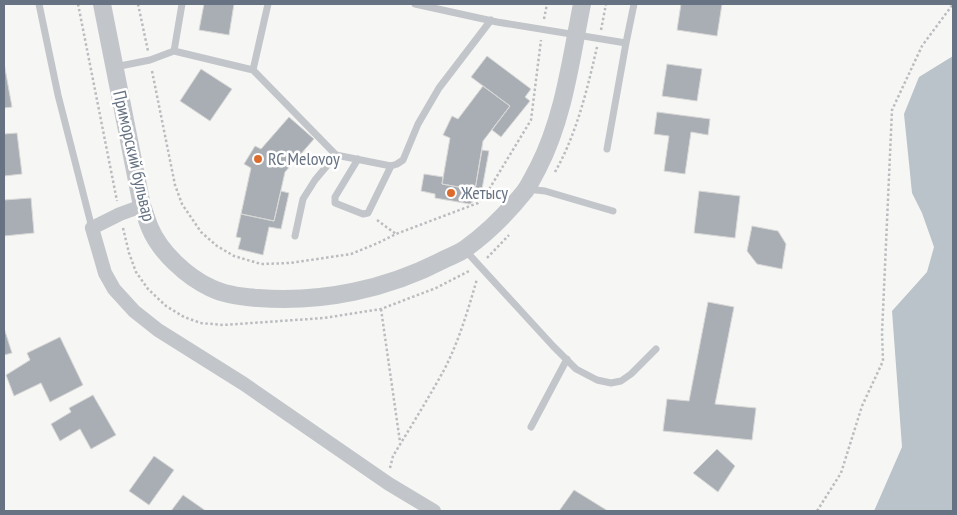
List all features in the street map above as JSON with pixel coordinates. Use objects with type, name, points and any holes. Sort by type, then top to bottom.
[{"type":"street","name":"Приморский бульвар","points":[[102,4],[142,206],[150,229],[164,250],[186,272],[211,288],[240,297],[279,300],[360,291],[394,282],[427,269],[464,249],[500,218],[526,189],[541,161],[556,126],[565,92],[582,4]]},
{"type":"street","points":[[142,206],[120,214],[92,228],[105,273],[114,289],[134,311],[158,330],[244,384],[389,484],[434,511]]},
{"type":"lane","points":[[39,4],[58,95],[92,228]]},
{"type":"lane","points":[[174,52],[182,4]]},
{"type":"lane","points":[[253,70],[268,4]]},
{"type":"lane","points":[[415,4],[491,20],[626,43]]},
{"type":"lane","points":[[607,149],[634,4]]},
{"type":"lane","points":[[114,67],[150,60],[174,52],[253,70],[336,155],[391,166],[402,160],[418,124],[439,88],[491,20]]},
{"type":"lane","points":[[295,236],[303,199],[315,180],[336,155]]},
{"type":"lane","points":[[358,159],[334,200],[335,203],[363,214],[368,213],[391,166]]},
{"type":"lane","points":[[526,189],[545,191],[613,211]]},
{"type":"lane","points":[[464,249],[553,346],[576,368],[597,380],[611,383],[621,381],[632,374],[656,349]]},
{"type":"lane","points":[[531,427],[567,359]]},
{"type":"path","points":[[78,4],[129,252],[136,272],[148,288],[166,306],[184,317],[201,323],[223,325],[324,318],[381,309],[436,288],[480,265]]},
{"type":"path","points":[[817,511],[840,473],[862,406],[883,361],[882,333],[892,110],[922,46],[953,4]]},
{"type":"path","points":[[368,213],[396,234]]},
{"type":"path","points":[[389,484],[393,456],[452,354],[468,311],[480,265]]},
{"type":"path","points":[[381,309],[400,443]]},
{"type":"shaded area","points":[[953,56],[953,511],[874,511],[902,447],[892,311],[927,272],[934,247],[922,213],[912,193],[904,114],[919,77]]},
{"type":"building","points":[[204,4],[234,4],[229,35],[199,30]]},
{"type":"building","points":[[681,4],[722,4],[717,36],[677,30]]},
{"type":"building","points":[[487,56],[531,89],[525,97],[530,101],[501,137],[492,130],[510,106],[471,77]]},
{"type":"building","points":[[4,63],[12,107],[4,108]]},
{"type":"building","points":[[667,64],[702,69],[697,101],[662,96]]},
{"type":"building","points":[[201,69],[232,89],[210,121],[180,101]]},
{"type":"building","points":[[483,86],[510,106],[483,141],[475,190],[442,184],[450,138],[443,135],[452,116],[458,119]]},
{"type":"building","points":[[657,112],[710,119],[708,135],[691,132],[685,174],[664,171],[669,136],[654,134]]},
{"type":"building","points":[[289,117],[314,139],[285,172],[274,221],[241,214],[251,168],[244,164],[255,146],[261,149]]},
{"type":"building","points":[[17,133],[22,174],[4,176],[4,134]]},
{"type":"building","points":[[482,150],[489,151],[482,189],[476,199],[470,204],[435,198],[435,194],[421,191],[424,174],[443,177],[442,184],[475,190]]},
{"type":"building","points":[[281,191],[289,193],[281,229],[269,227],[263,255],[238,249],[241,238],[236,237],[241,214],[274,221]]},
{"type":"building","points":[[699,191],[740,196],[735,238],[694,233]]},
{"type":"building","points":[[31,198],[34,233],[4,236],[4,200]]},
{"type":"building","points":[[752,226],[778,231],[786,244],[782,269],[757,264],[747,251]]},
{"type":"building","points":[[708,302],[734,307],[715,404],[756,408],[752,440],[663,431],[667,399],[689,401]]},
{"type":"building","points":[[4,328],[12,353],[4,355]]},
{"type":"building","points":[[60,337],[83,385],[50,402],[41,383],[14,396],[6,375],[30,360],[27,353]]},
{"type":"building","points":[[93,395],[116,435],[91,449],[80,429],[60,441],[51,424],[71,412],[69,408]]},
{"type":"building","points":[[717,449],[735,466],[718,492],[693,473]]},
{"type":"building","points":[[154,456],[174,470],[149,505],[129,491]]},
{"type":"building","points":[[574,490],[608,511],[559,511]]},
{"type":"building","points":[[183,495],[206,511],[171,511]]},
{"type":"place","name":"RC Melovoy","points":[[258,159]]},
{"type":"place","name":"Жетысу","points":[[451,193]]}]
